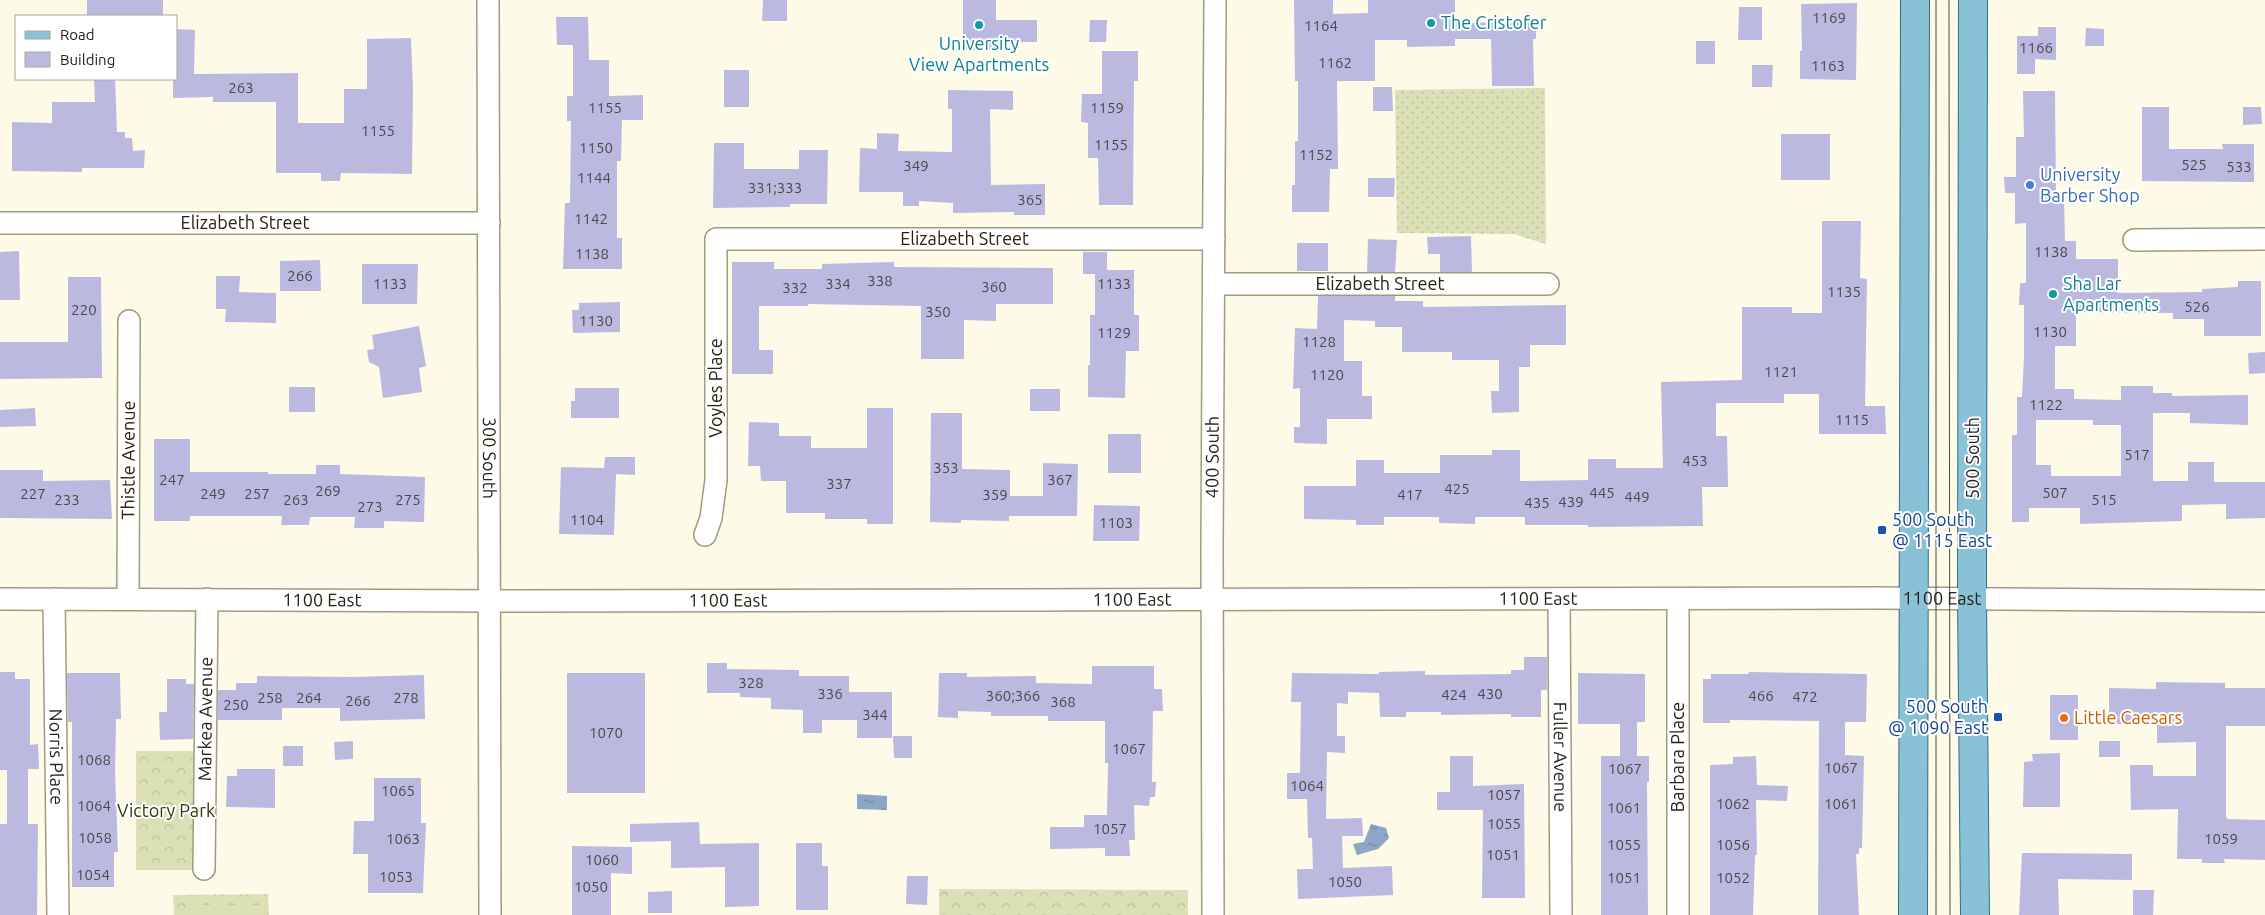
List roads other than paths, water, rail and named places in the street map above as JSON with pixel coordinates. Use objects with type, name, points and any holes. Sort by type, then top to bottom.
[{"type":"main road","points":[[1913,915],[1915,0]]},
{"type":"main road","name":"500 South","points":[[1973,0],[1972,599],[1975,915]]},
{"type":"street","name":"300 South","points":[[488,0],[490,915]]},
{"type":"street","name":"400 South","points":[[1213,915],[1215,0]]},
{"type":"street","name":"Elizabeth Street","points":[[0,223],[489,222]]},
{"type":"street","name":"Elizabeth Street","points":[[716,239],[1214,239]]},
{"type":"street","name":"Voyles Place","points":[[705,535],[711,518],[716,480],[716,239]]},
{"type":"street","points":[[2134,240],[2265,239]]},
{"type":"street","name":"Elizabeth Street","points":[[1214,284],[1548,284]]},
{"type":"street","name":"Thistle Avenue","points":[[128,599],[129,321]]},
{"type":"street","name":"1100 East","points":[[0,599],[489,601],[1972,599],[2265,601]]},
{"type":"street","name":"Norris Place","points":[[54,599],[58,915]]},
{"type":"street","name":"Markea Avenue","points":[[204,870],[207,599]]},
{"type":"street","name":"Fuller Avenue","points":[[1559,599],[1561,915]]},
{"type":"street","name":"Barbara Place","points":[[1678,599],[1678,915]]},
{"type":"water","points":[[857,794],[887,796],[887,810],[857,809]]},
{"type":"water","points":[[1371,824],[1386,828],[1389,838],[1378,849],[1357,855],[1353,844],[1364,842]]},
{"type":"tram line","points":[[1936,0],[1936,915]]},
{"type":"tram line","points":[[1949,0],[1950,915]]},
{"type":"place","name":"The Cristofer","points":[[1431,23]]},
{"type":"place","name":"University View Apartments","points":[[979,25]]},
{"type":"place","name":"University Barber Shop","points":[[2030,185]]},
{"type":"place","name":"Sha Lar Apartments","points":[[2053,294]]},
{"type":"place","name":"500 South @ 1115 East","points":[[1882,530]]},
{"type":"place","name":"500 South @ 1090 East","points":[[1998,717]]},
{"type":"place","name":"Little Caesars","points":[[2064,718]]},
{"type":"park label","name":"Victory Park","points":[[166,811]]}]
